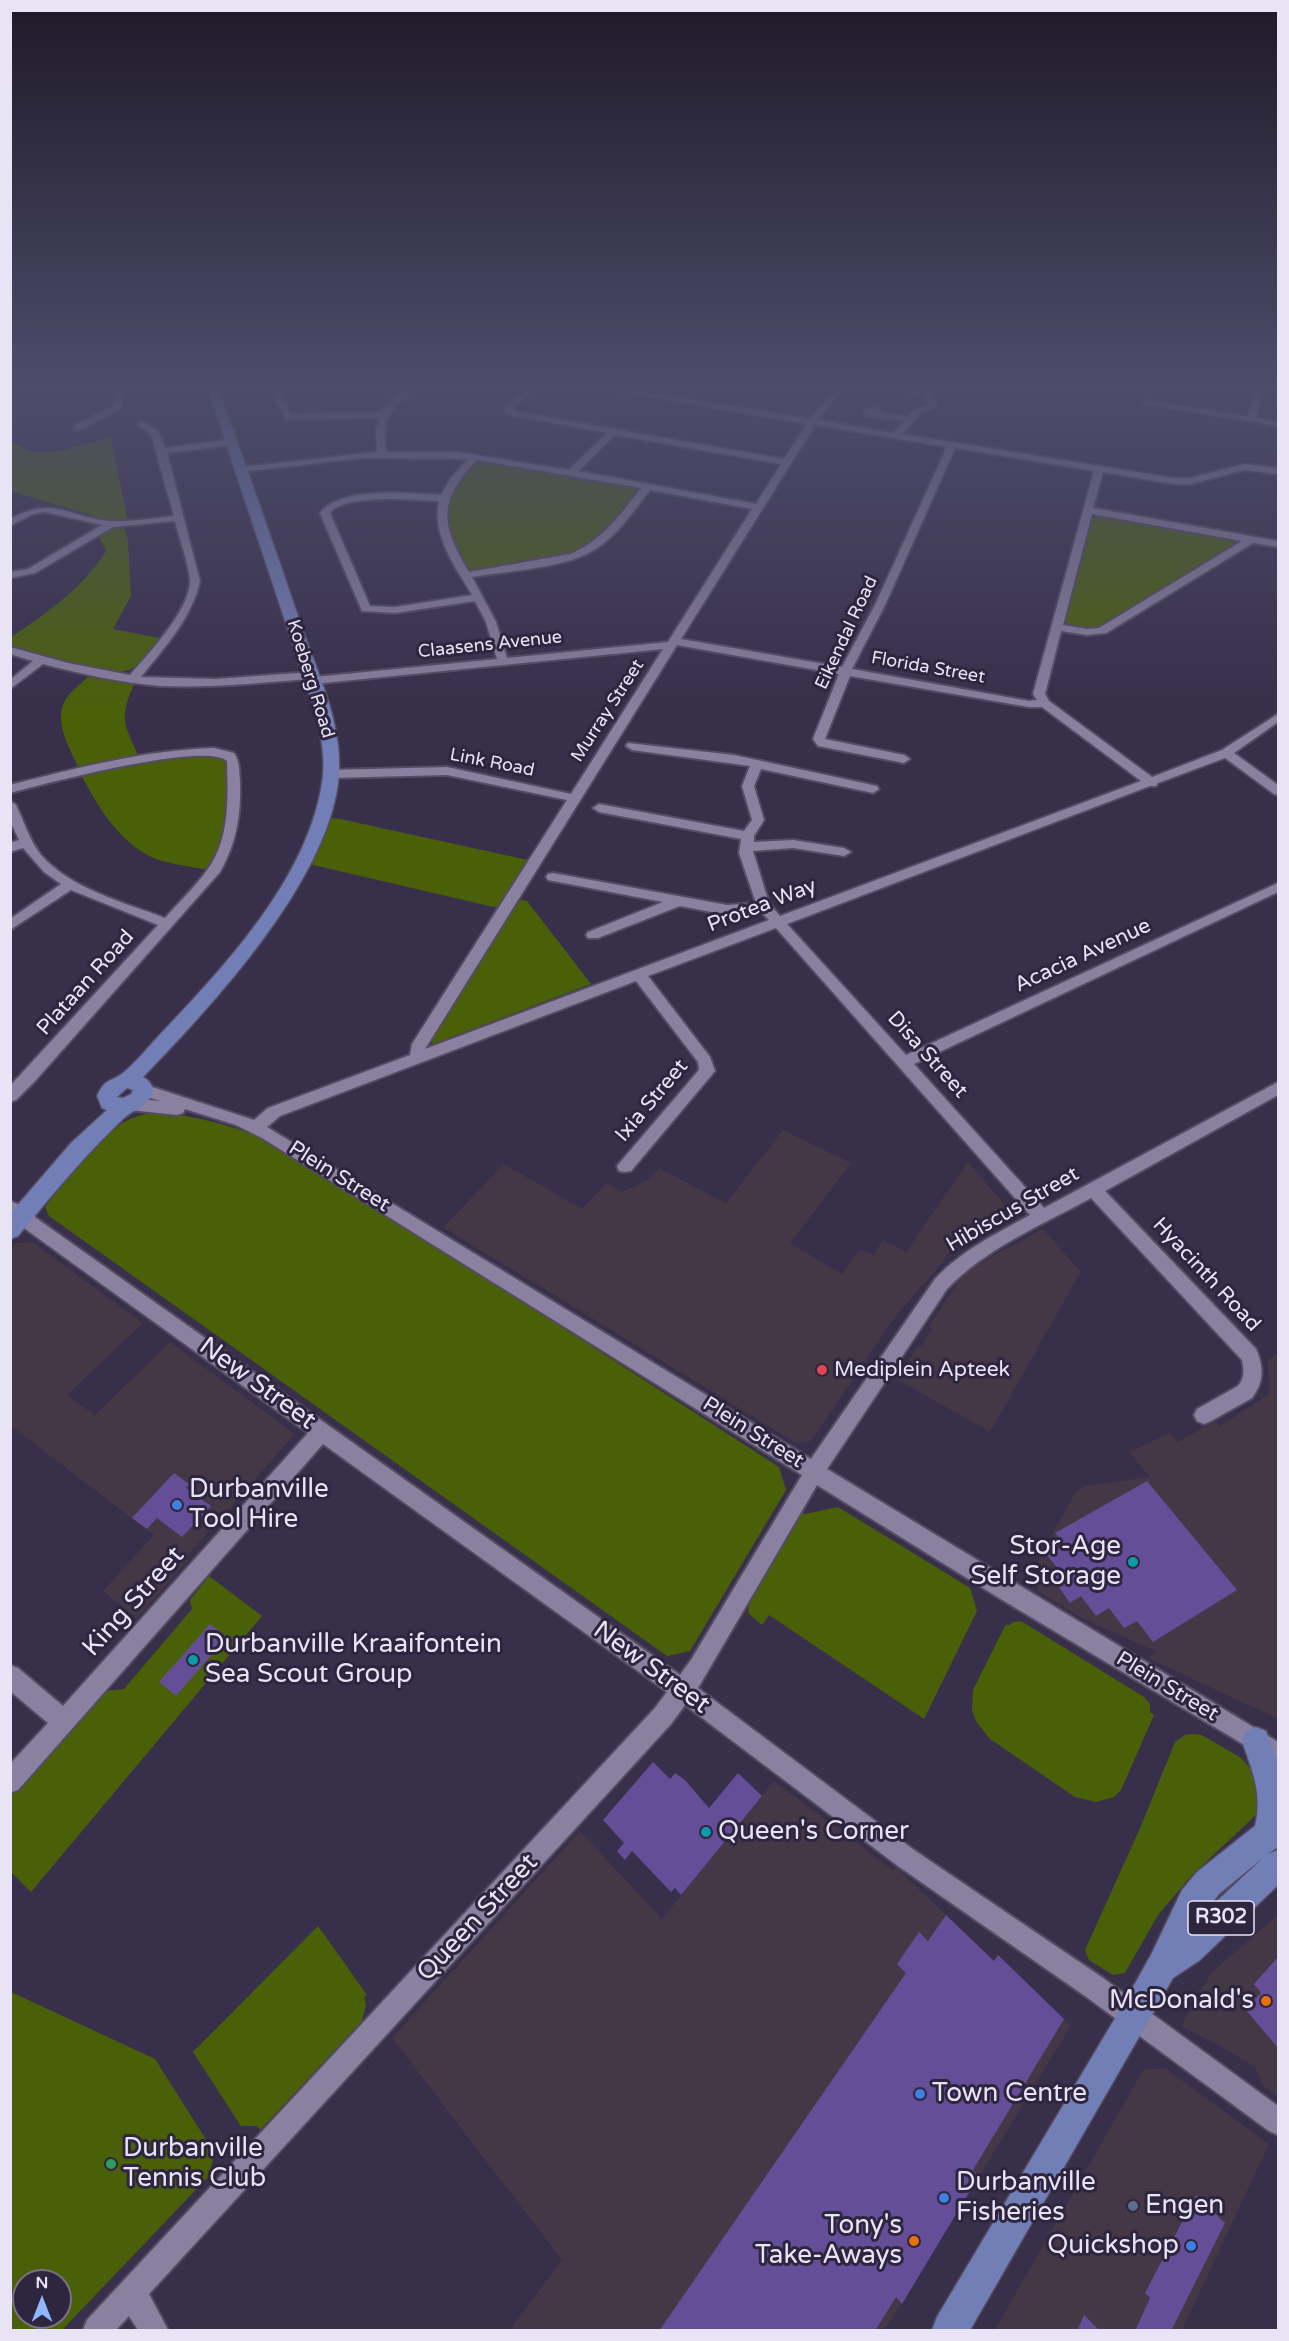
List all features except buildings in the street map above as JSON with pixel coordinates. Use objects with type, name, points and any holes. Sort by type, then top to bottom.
[{"type":"main road","name":"Koeberg Road","points":[[15,1217],[129,1095],[169,1040],[247,946],[285,894],[317,834],[326,804],[331,774],[330,742],[312,678],[252,498]]},
{"type":"main road","points":[[1267,1747],[1275,1798],[1273,1832]]},
{"type":"main road","name":"R302","points":[[950,2331],[1134,2016],[1161,1968],[1193,1901],[1208,1883],[1273,1832]]},
{"type":"main road","name":"R302","points":[[1161,1968],[1189,1949],[1278,1865]]},
{"type":"street","points":[[133,679],[183,613],[195,589],[174,498]]},
{"type":"street","points":[[374,498],[330,506],[325,513],[366,609],[395,610],[477,597]]},
{"type":"street","points":[[444,498],[441,516],[444,532],[491,620],[503,662]]},
{"type":"street","points":[[467,575],[572,557],[594,548],[605,539],[638,498]]},
{"type":"street","points":[[712,498],[758,507]]},
{"type":"street","name":"Murray Street","points":[[418,1058],[417,1048],[763,498]]},
{"type":"street","name":"Eikendal Road","points":[[909,746],[902,764],[822,743],[819,738],[846,671],[876,614],[928,498]]},
{"type":"street","points":[[1091,498],[1039,694],[1045,703],[1152,783]]},
{"type":"street","points":[[10,523],[34,511],[49,509],[111,524],[179,518]]},
{"type":"street","points":[[1088,510],[1278,544]]},
{"type":"street","points":[[10,575],[31,571],[111,524]]},
{"type":"street","points":[[1057,627],[1087,632],[1102,631],[1252,539]]},
{"type":"street","name":"Florida Street","points":[[673,643],[1029,704],[1045,703]]},
{"type":"street","name":"Claasens Avenue","points":[[10,650],[70,669],[133,679],[194,683],[312,678],[503,662],[673,643]]},
{"type":"street","points":[[10,686],[41,660]]},
{"type":"street","name":"Protea Way","points":[[256,1127],[274,1112],[1152,783],[1226,753],[1278,717]]},
{"type":"street","points":[[632,746],[757,764],[873,789]]},
{"type":"street","name":"Plataan Road","points":[[10,789],[80,771],[132,761],[213,751],[230,756],[233,761],[234,818],[228,844],[207,880],[30,1077],[10,1096]]},
{"type":"street","points":[[1226,753],[1278,790]]},
{"type":"street","points":[[747,841],[758,820],[748,790],[757,764]]},
{"type":"street","name":"Link Road","points":[[331,774],[447,771],[573,798]]},
{"type":"street","points":[[10,805],[27,842],[43,864],[70,884],[168,924]]},
{"type":"street","points":[[599,808],[747,841],[793,844],[844,852]]},
{"type":"street","name":"Disa Street","points":[[747,841],[759,895],[766,907],[1042,1217]]},
{"type":"street","points":[[10,848],[27,842]]},
{"type":"street","points":[[553,877],[726,910],[766,907]]},
{"type":"street","points":[[10,926],[70,884]]},
{"type":"street","name":"Acacia Avenue","points":[[905,1062],[1278,887]]},
{"type":"street","points":[[593,935],[681,900]]},
{"type":"street","name":"Ixia Street","points":[[625,1166],[707,1071],[705,1061],[639,975]]},
{"type":"street","name":"Hibiscus Street","points":[[815,1471],[947,1277],[976,1253],[1278,1088]]},
{"type":"street","name":"Plein Street","points":[[129,1095],[226,1115],[256,1127],[1016,1597],[1267,1747]]},
{"type":"street","name":"Hyacinth Road","points":[[1094,1189],[1249,1355],[1254,1375],[1250,1387],[1204,1415]]},
{"type":"street","name":"New Street","points":[[15,1217],[30,1223],[322,1431],[683,1690],[887,1844],[1134,2016],[1278,2122]]},
{"type":"street","name":"King Street","points":[[10,1782],[322,1431]]},
{"type":"street","name":"Queen Street","points":[[97,2331],[644,1737],[699,1668],[815,1471]]},
{"type":"street","points":[[10,1676],[64,1722]]},
{"type":"street","points":[[132,2293],[154,2331]]},
{"type":"shaded area","points":[[783,1130],[851,1163],[790,1243],[842,1274],[860,1249],[873,1255],[883,1240],[906,1252],[968,1162],[1011,1212],[958,1237],[941,1264],[895,1317],[811,1441],[796,1443],[443,1227],[504,1164],[582,1209],[606,1183],[622,1192],[649,1179],[659,1168],[726,1203]]},
{"type":"shaded area","points":[[1043,1229],[1081,1272],[990,1432],[896,1379],[918,1346],[921,1346],[931,1330],[929,1326],[958,1282],[987,1259]]},
{"type":"shaded area","points":[[32,1242],[143,1323],[67,1395],[95,1415],[170,1342],[295,1434],[185,1558],[188,1561],[137,1618],[103,1591],[154,1535],[11,1426],[10,1251],[17,1243]]},
{"type":"shaded area","points":[[1278,1353],[1278,1719],[1148,1658],[1157,1652],[1082,1618],[1039,1592],[1032,1573],[1074,1494],[1084,1486],[1150,1477],[1129,1452],[1170,1433],[1178,1442],[1215,1421],[1220,1426],[1269,1394],[1268,1360]]},
{"type":"shaded area","points":[[774,1781],[893,1870],[896,1867],[994,1961],[998,1955],[1071,2026],[885,2330],[510,2330],[562,2260],[392,2038],[580,1831],[662,1919]]},
{"type":"shaded area","points":[[1278,1915],[1278,2097],[1263,2086],[1255,2067],[1181,2026],[1211,1973]]},
{"type":"shaded area","points":[[1165,2068],[1269,2144],[1182,2330],[995,2330],[1143,2070]]},
{"type":"green space","points":[[35,498],[123,498],[128,522],[107,520]]},
{"type":"green space","points":[[449,498],[631,498],[599,540],[567,556],[474,571],[467,566],[451,537],[446,519]]},
{"type":"green space","points":[[1103,515],[1235,539],[1239,542],[1096,629],[1072,627],[1064,622],[1091,518]]},
{"type":"green space","points":[[124,527],[128,541],[131,596],[113,629],[159,638],[143,660],[131,669],[105,672],[71,665],[11,646],[11,637],[38,619],[76,588],[97,564],[106,551],[98,535],[112,528]]},
{"type":"green space","points":[[89,676],[135,682],[127,704],[125,720],[139,757],[79,768],[63,732],[61,713],[68,696]]},
{"type":"green space","points":[[211,755],[227,760],[229,818],[224,841],[209,870],[162,861],[135,847],[113,826],[81,774],[127,765]]},
{"type":"green space","points":[[330,818],[528,860],[498,908],[309,864],[327,820]]},
{"type":"green space","points":[[517,899],[527,901],[591,984],[433,1044],[431,1041],[435,1030]]},
{"type":"green space","points":[[156,1113],[207,1120],[257,1136],[501,1288],[779,1467],[786,1490],[690,1651],[667,1656],[49,1216],[45,1207],[82,1159],[87,1157],[109,1133],[134,1117]]},
{"type":"green space","points":[[838,1507],[970,1588],[977,1611],[924,1719],[769,1615],[762,1625],[748,1613],[749,1603],[801,1512],[805,1514]]},
{"type":"green space","points":[[209,1576],[262,1616],[31,1892],[11,1872],[11,1796],[103,1691],[124,1689],[192,1609],[190,1600]]},
{"type":"green space","points":[[1021,1621],[1144,1697],[1150,1704],[1150,1712],[1154,1715],[1121,1790],[1114,1797],[1096,1802],[1075,1797],[990,1739],[976,1721],[972,1710],[973,1690],[1006,1624],[1008,1626],[1013,1622]]},
{"type":"green space","points":[[1185,1735],[1202,1735],[1241,1758],[1254,1772],[1260,1808],[1257,1814],[1191,1876],[1158,1915],[1125,1973],[1113,1975],[1089,1960],[1085,1950],[1141,1826],[1175,1742]]},
{"type":"green space","points":[[318,1926],[367,1995],[364,1997],[366,2005],[362,2021],[260,2130],[257,2126],[241,2126],[193,2052]]},
{"type":"green space","name":"Durbanville Tennis Club","points":[[11,1992],[155,2059],[214,2152],[210,2175],[72,2320],[72,2269],[12,2269],[12,2329],[62,2330],[11,2330]]},
{"type":"place","name":"Mediplein Apteek","points":[[822,1370]]},
{"type":"place","name":"Durbanville Tool Hire","points":[[177,1505]]},
{"type":"place","name":"Stor-Age Self Storage","points":[[1133,1562]]},
{"type":"place","name":"Durbanville Kraaifontein Sea Scout Group","points":[[193,1660]]},
{"type":"place","name":"Queen's Corner","points":[[706,1832]]},
{"type":"place","name":"McDonald's","points":[[1266,2001]]},
{"type":"place","name":"Town Centre","points":[[920,2094]]},
{"type":"place","name":"Durbanville Tennis Club","points":[[111,2164]]},
{"type":"place","name":"Durbanville Fisheries","points":[[944,2198]]},
{"type":"place","name":"Engen","points":[[1133,2206]]},
{"type":"place","name":"Tony's Take-Aways","points":[[914,2241]]},
{"type":"place","name":"Quickshop","points":[[1191,2246]]}]
